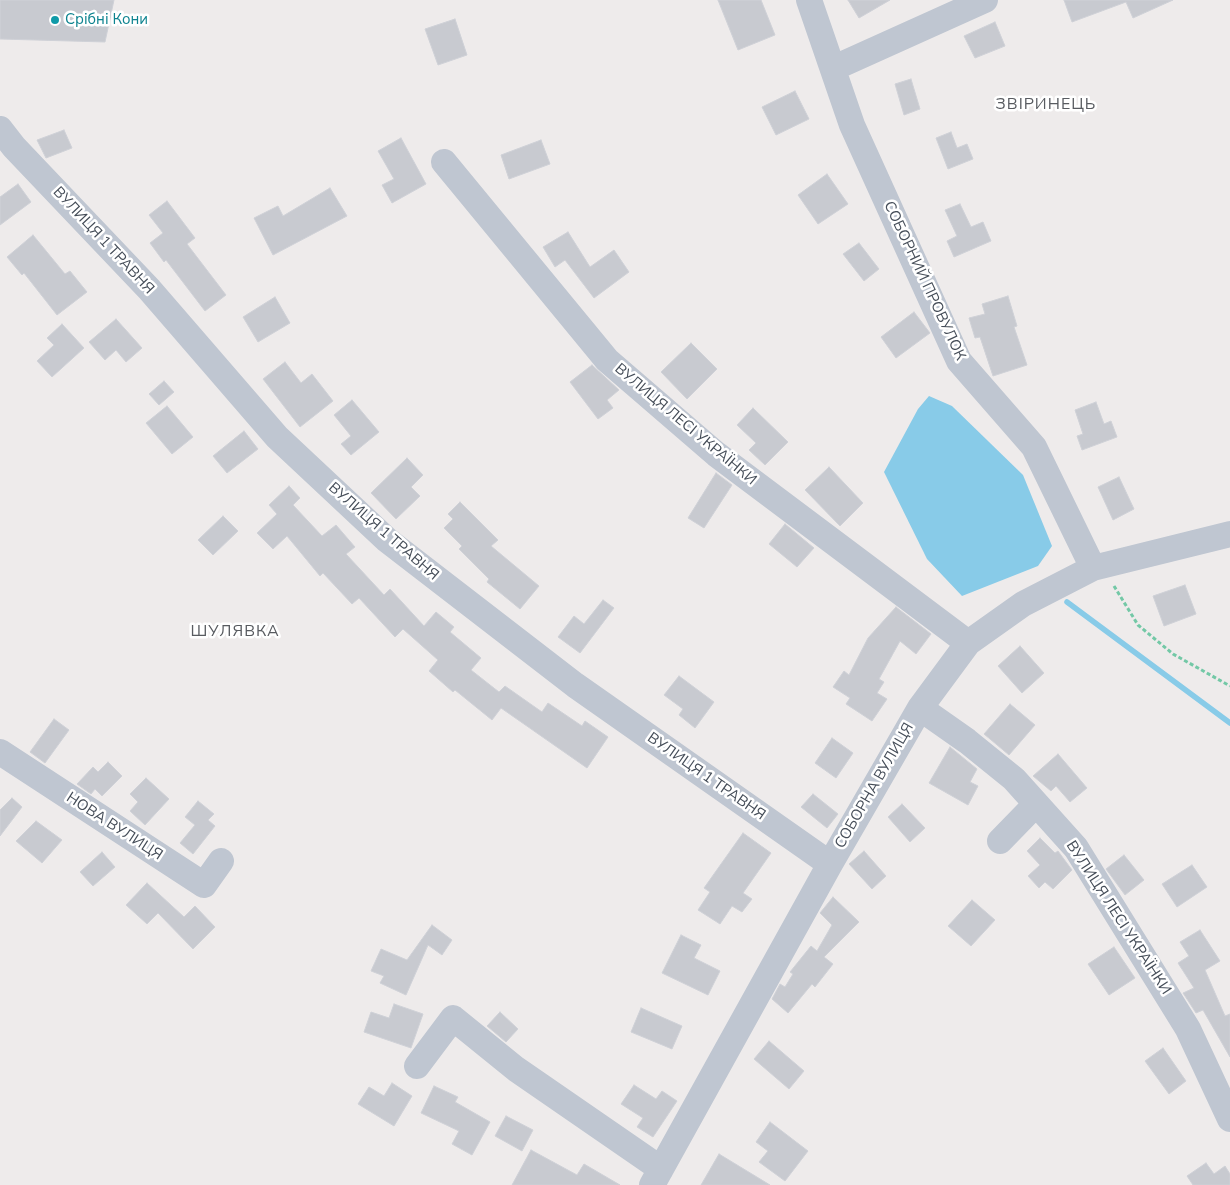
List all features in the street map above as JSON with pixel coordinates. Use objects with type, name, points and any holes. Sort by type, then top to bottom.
[{"type":"street","name":"СОБОРНИЙ ПРОВУЛОК","points":[[809,0],[834,68],[852,125],[960,361],[1034,447],[1099,566]]},
{"type":"street","points":[[834,68],[985,0]]},
{"type":"street","name":"ВУЛИЦЯ 1 ТРАВНЯ","points":[[0,129],[14,148],[149,289],[277,437],[387,540],[575,685],[830,864]]},
{"type":"street","name":"ВУЛИЦЯ ЛЕСІ УКРАЇНКИ","points":[[444,162],[607,360],[716,454],[968,643]]},
{"type":"street","name":"СОБОРНА ВУЛИЦЯ","points":[[656,1177],[830,864],[920,708],[968,643],[1023,604],[1099,566],[1230,534]]},
{"type":"street","name":"ВУЛИЦЯ ЛЕСІ УКРАЇНКИ","points":[[920,708],[967,741],[1014,779],[1076,848],[1183,1020],[1230,1119]]},
{"type":"street","name":"НОВА ВУЛИЦЯ","points":[[0,752],[204,885],[220,861]]},
{"type":"street","points":[[1000,841],[1036,804]]},
{"type":"street","points":[[417,1066],[454,1018],[516,1069],[656,1177]]},
{"type":"path","points":[[1099,566],[1138,625],[1173,654],[1230,686]]},
{"type":"water","points":[[929,396],[952,406],[1023,475],[1052,546],[1038,566],[962,596],[927,559],[884,472],[918,409]]},
{"type":"building","name":"Срібні Кони","points":[[0,0],[114,0],[105,42],[0,39]]},
{"type":"building","points":[[718,0],[761,0],[775,35],[738,50]]},
{"type":"building","points":[[848,0],[890,0],[859,18]]},
{"type":"building","points":[[1064,0],[1173,0],[1133,18],[1126,2],[1072,22]]},
{"type":"building","points":[[455,19],[467,55],[438,65],[425,29]]},
{"type":"building","points":[[995,22],[1005,46],[975,58],[964,36]]},
{"type":"building","points":[[911,79],[920,109],[904,115],[895,84]]},
{"type":"building","points":[[795,91],[809,119],[776,135],[762,107]]},
{"type":"building","points":[[64,130],[72,148],[46,158],[37,140]]},
{"type":"building","points":[[951,132],[957,148],[967,144],[973,159],[948,169],[936,138]]},
{"type":"building","points":[[401,138],[426,184],[392,203],[382,185],[394,179],[378,151]]},
{"type":"building","points":[[541,140],[550,164],[509,179],[501,155]]},
{"type":"building","points":[[827,174],[848,204],[818,224],[798,195]]},
{"type":"building","points":[[18,184],[31,202],[0,225],[0,197]]},
{"type":"building","points":[[330,188],[347,216],[273,255],[254,218],[278,206],[283,216]]},
{"type":"building","points":[[167,201],[195,238],[187,244],[226,295],[205,311],[166,260],[164,262],[150,243],[163,233],[149,215]]},
{"type":"building","points":[[960,204],[971,227],[983,222],[991,241],[954,257],[947,241],[957,236],[945,210]]},
{"type":"building","points":[[568,232],[590,267],[614,250],[629,272],[594,298],[565,260],[555,267],[543,247]]},
{"type":"building","points":[[33,235],[65,274],[70,271],[87,292],[57,315],[24,273],[22,275],[7,257]]},
{"type":"building","points":[[859,243],[879,269],[864,281],[843,254]]},
{"type":"building","points":[[1008,296],[1017,326],[1014,327],[1027,365],[993,376],[980,337],[975,338],[969,318],[985,314],[982,304]]},
{"type":"building","points":[[275,297],[290,323],[258,342],[243,317]]},
{"type":"building","points":[[914,312],[930,333],[896,358],[881,337]]},
{"type":"building","points":[[116,319],[142,348],[126,362],[116,350],[105,360],[89,342]]},
{"type":"building","points":[[62,324],[84,348],[52,377],[37,361],[54,345],[47,338]]},
{"type":"building","points":[[691,343],[717,369],[687,399],[661,372]]},
{"type":"building","points":[[285,362],[301,383],[312,374],[333,401],[300,427],[263,379]]},
{"type":"building","points":[[592,365],[619,390],[607,400],[613,408],[598,419],[570,382]]},
{"type":"building","points":[[164,381],[174,392],[159,405],[149,394]]},
{"type":"building","points":[[352,400],[379,432],[351,455],[341,444],[351,436],[334,415]]},
{"type":"building","points":[[1096,402],[1104,424],[1111,421],[1117,437],[1082,450],[1077,436],[1083,434],[1075,410]]},
{"type":"building","points":[[167,406],[193,437],[172,454],[146,423]]},
{"type":"building","points":[[753,408],[788,442],[765,465],[749,450],[756,443],[737,425]]},
{"type":"building","points":[[244,431],[258,449],[227,473],[213,456]]},
{"type":"building","points":[[407,458],[423,475],[411,487],[420,496],[396,519],[371,493]]},
{"type":"building","points":[[829,467],[863,503],[840,526],[805,490]]},
{"type":"building","points":[[716,473],[732,485],[704,528],[688,518]]},
{"type":"building","points":[[1119,477],[1134,509],[1113,520],[1098,487]]},
{"type":"building","points":[[289,486],[300,498],[293,505],[322,536],[336,525],[355,547],[346,554],[384,595],[390,589],[424,626],[436,612],[454,627],[450,632],[481,658],[471,670],[499,692],[505,686],[542,712],[548,703],[582,726],[585,721],[608,737],[587,768],[501,708],[492,720],[455,690],[453,692],[429,671],[438,660],[403,629],[395,637],[359,598],[352,604],[323,573],[320,576],[287,536],[273,549],[257,533],[277,514],[269,505]]},
{"type":"building","points":[[460,502],[498,540],[491,546],[539,586],[520,609],[487,582],[489,579],[459,549],[462,546],[444,528],[453,519],[448,514]]},
{"type":"building","points":[[223,516],[238,531],[213,555],[198,540]]},
{"type":"building","points":[[785,524],[814,548],[797,567],[769,544]]},
{"type":"building","points":[[1185,585],[1196,614],[1164,626],[1153,596]]},
{"type":"building","points":[[603,600],[614,608],[580,653],[558,637],[574,616],[584,624]]},
{"type":"building","points":[[896,607],[931,634],[916,654],[900,641],[879,679],[884,682],[877,693],[887,699],[872,721],[846,704],[850,698],[833,687],[844,671],[849,675],[868,638]]},
{"type":"building","points":[[1020,646],[1044,673],[1022,693],[998,666]]},
{"type":"building","points":[[679,676],[714,702],[695,728],[679,715],[683,709],[664,695]]},
{"type":"building","points":[[1010,704],[1035,725],[1009,755],[984,734]]},
{"type":"building","points":[[54,719],[69,730],[45,763],[30,752]]},
{"type":"building","points":[[832,738],[853,753],[836,778],[815,763]]},
{"type":"building","points":[[950,747],[977,769],[970,782],[978,786],[968,805],[929,783]]},
{"type":"building","points":[[1058,754],[1087,788],[1070,802],[1056,786],[1051,791],[1033,776]]},
{"type":"building","points":[[108,762],[122,776],[102,796],[95,789],[91,794],[77,784],[93,767],[98,772]]},
{"type":"building","points":[[146,778],[169,799],[145,825],[130,811],[138,802],[130,794]]},
{"type":"building","points":[[813,794],[838,814],[827,828],[801,807]]},
{"type":"building","points":[[12,798],[22,807],[0,836],[0,810]]},
{"type":"building","points":[[198,801],[214,814],[208,820],[215,826],[193,854],[180,843],[195,825],[185,817]]},
{"type":"building","points":[[902,804],[925,828],[910,842],[888,817]]},
{"type":"building","points":[[36,821],[62,840],[42,863],[16,841]]},
{"type":"building","points":[[743,833],[771,853],[743,893],[752,899],[742,912],[732,906],[720,924],[698,910],[710,892],[704,888]]},
{"type":"building","points":[[1040,838],[1055,853],[1058,851],[1072,870],[1053,889],[1045,882],[1039,888],[1028,876],[1040,865],[1027,851]]},
{"type":"building","points":[[864,851],[886,876],[872,889],[849,864]]},
{"type":"building","points":[[102,852],[115,867],[93,886],[80,872]]},
{"type":"building","points":[[1124,855],[1144,880],[1125,895],[1106,869]]},
{"type":"building","points":[[1192,865],[1207,887],[1177,907],[1162,884]]},
{"type":"building","points":[[147,883],[184,917],[195,906],[215,927],[193,949],[158,913],[147,924],[126,905]]},
{"type":"building","points":[[833,897],[859,922],[824,957],[833,964],[815,987],[812,984],[788,1013],[772,999],[780,984],[785,987],[793,974],[790,972],[811,946],[817,951],[832,925],[820,913]]},
{"type":"building","points":[[972,900],[995,920],[971,946],[948,926]]},
{"type":"building","points":[[432,925],[452,940],[442,955],[428,945],[406,995],[380,983],[384,976],[371,971],[381,949],[407,960]]},
{"type":"building","points":[[1200,930],[1220,961],[1205,970],[1225,1016],[1230,1014],[1230,1057],[1203,1010],[1196,1013],[1183,993],[1194,988],[1178,963],[1189,956],[1180,942]]},
{"type":"building","points":[[681,935],[701,945],[694,958],[720,971],[708,995],[662,973]]},
{"type":"building","points":[[1114,947],[1135,978],[1109,995],[1088,964]]},
{"type":"building","points":[[394,1004],[423,1014],[411,1048],[364,1032],[371,1012],[389,1018]]},
{"type":"building","points":[[641,1008],[682,1026],[672,1049],[631,1032]]},
{"type":"building","points":[[500,1012],[518,1029],[506,1042],[487,1026]]},
{"type":"building","points":[[769,1041],[804,1071],[789,1089],[754,1059]]},
{"type":"building","points":[[1163,1048],[1186,1081],[1169,1094],[1145,1061]]},
{"type":"building","points":[[392,1083],[412,1096],[394,1126],[358,1104],[369,1087],[384,1096]]},
{"type":"building","points":[[634,1085],[656,1099],[662,1091],[677,1101],[653,1137],[637,1127],[643,1118],[621,1104]]},
{"type":"building","points":[[434,1086],[458,1097],[455,1102],[490,1122],[472,1155],[452,1144],[459,1131],[421,1113]]},
{"type":"building","points":[[506,1116],[533,1130],[522,1151],[495,1136]]},
{"type":"building","points":[[770,1122],[808,1151],[785,1181],[759,1162],[768,1151],[756,1142]]},
{"type":"building","points":[[531,1150],[577,1175],[584,1164],[620,1185],[512,1185]]},
{"type":"building","points":[[719,1154],[770,1185],[701,1185]]},
{"type":"building","points":[[1206,1163],[1214,1174],[1225,1166],[1230,1174],[1230,1185],[1193,1185],[1187,1176]]},
{"type":"waterway","points":[[1067,602],[1230,723]]},
{"type":"place","name":"Срібні Кони","points":[[55,20]]},
{"type":"district","name":"ЗВІРИНЕЦЬ","points":[[1046,105]]},
{"type":"district","name":"ШУЛЯВКА","points":[[235,632]]}]
